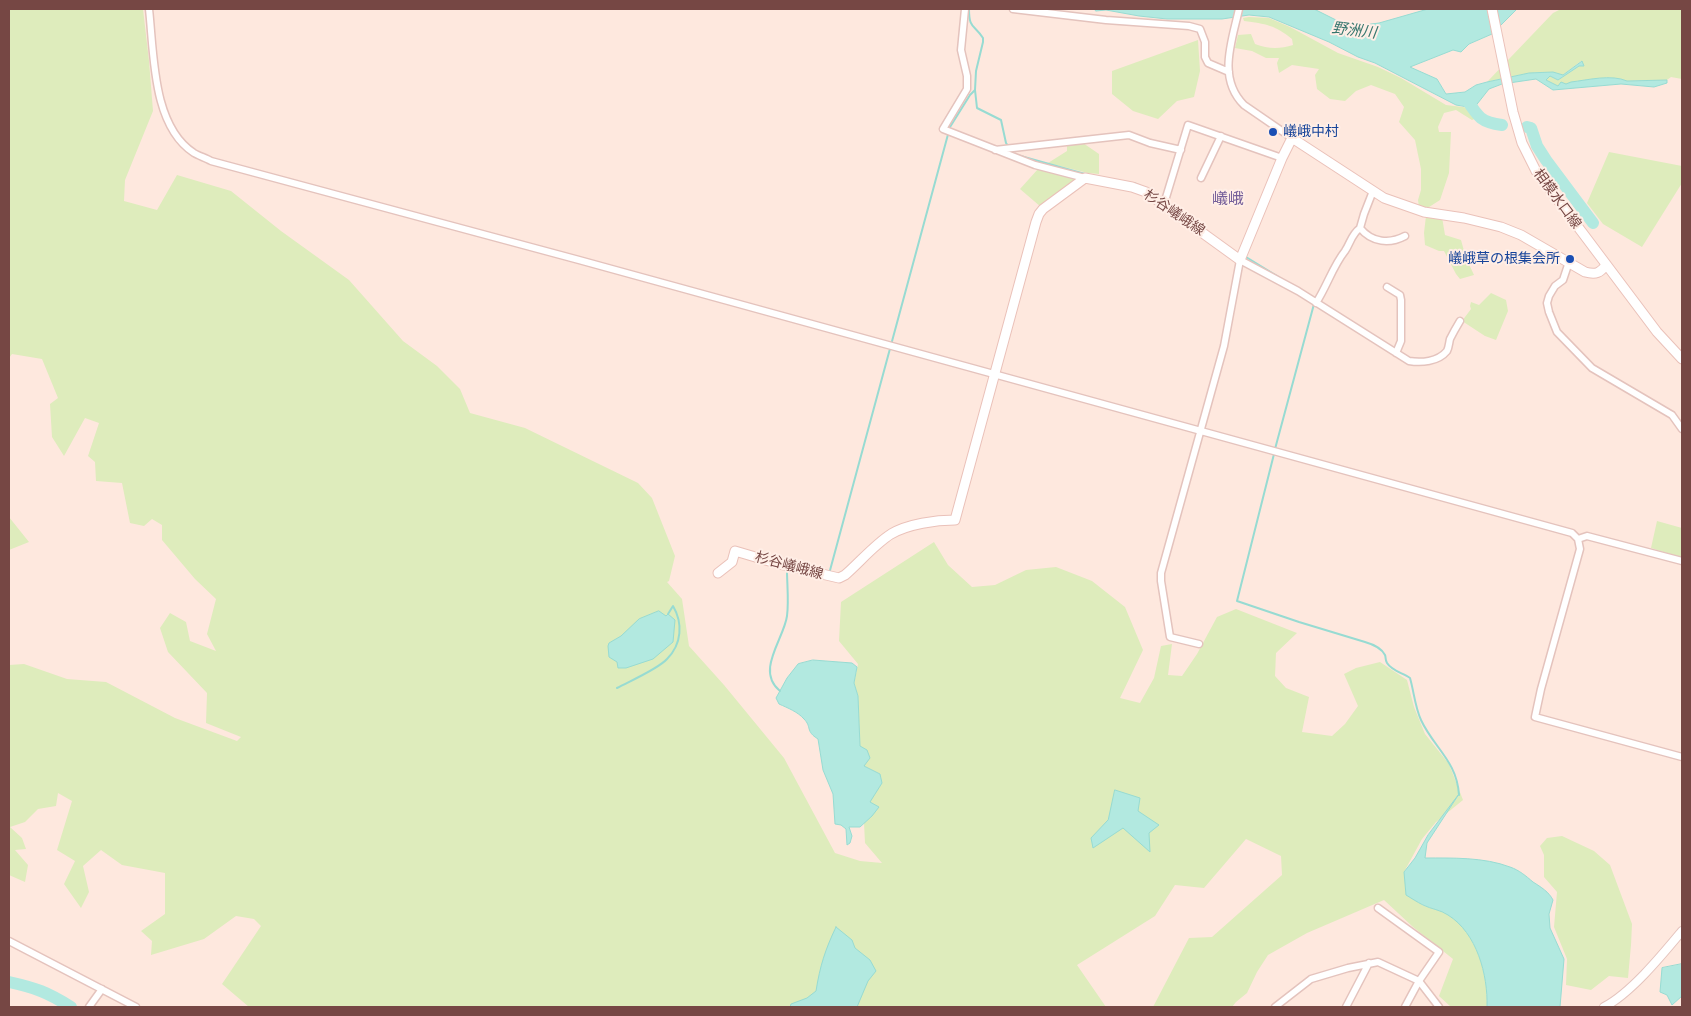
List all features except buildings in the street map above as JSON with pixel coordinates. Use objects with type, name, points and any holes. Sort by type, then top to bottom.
[{"type":"main road","name":"相模水口線","points":[[1492,9],[1522,143],[1536,170],[1657,332],[1682,360]]},
{"type":"main road","points":[[1240,260],[1292,138],[1384,198],[1424,212],[1464,218],[1501,227],[1521,235],[1586,272],[1593,274],[1600,272],[1606,265]]},
{"type":"main road","name":"杉谷嶬峨線","points":[[718,572],[732,562],[735,551],[779,564],[839,578],[845,576],[882,542],[900,530],[933,521],[956,520],[1039,214],[1085,178],[1132,187],[1146,192],[1240,260]]},
{"type":"street","points":[[150,9],[159,99],[166,119],[172,131],[183,144],[193,152],[211,161],[1572,533],[1578,539],[1580,549],[1535,717],[1682,757]]},
{"type":"street","points":[[965,9],[961,50],[967,76],[966,89],[943,129],[1035,166],[1085,178]]},
{"type":"street","points":[[1013,9],[1106,20],[1189,26],[1200,29],[1205,42],[1205,57],[1208,63],[1228,72]]},
{"type":"street","points":[[1239,9],[1228,61],[1229,78],[1238,98],[1250,109],[1292,138]]},
{"type":"street","points":[[1164,204],[1188,125],[1282,158]]},
{"type":"street","points":[[994,150],[1129,134],[1181,150]]},
{"type":"street","points":[[1201,178],[1221,136]]},
{"type":"street","points":[[1316,303],[1340,255],[1345,250],[1354,233],[1360,228],[1372,191]]},
{"type":"street","points":[[1360,228],[1364,233],[1382,241],[1397,240],[1405,236]]},
{"type":"street","points":[[1199,644],[1170,637],[1161,573],[1224,346],[1240,260],[1316,303],[1409,361],[1432,360],[1443,355],[1448,349],[1460,320]]},
{"type":"street","points":[[1569,262],[1563,280],[1555,286],[1547,302],[1557,332],[1592,368],[1665,410],[1672,415],[1682,429]]},
{"type":"street","points":[[1388,287],[1400,294],[1401,300],[1401,341],[1396,353]]},
{"type":"street","points":[[1578,539],[1587,536],[1682,561]]},
{"type":"street","points":[[1378,908],[1439,952],[1418,982],[1406,1007]]},
{"type":"street","points":[[1604,1007],[1617,1001],[1660,957],[1682,931]]},
{"type":"street","points":[[9,941],[136,1007]]},
{"type":"street","points":[[1275,1007],[1311,979],[1378,962],[1418,982],[1439,1007]]},
{"type":"street","points":[[1346,1007],[1369,963]]},
{"type":"street","points":[[89,1007],[102,989]]},
{"type":"green space","points":[[9,9],[143,9],[153,111],[125,180],[124,201],[157,210],[177,175],[231,191],[281,231],[349,280],[403,341],[437,366],[460,389],[470,413],[525,428],[638,483],[652,498],[675,556],[669,581],[667,582],[682,599],[689,646],[784,758],[835,853],[860,861],[882,863],[865,843],[864,823],[872,816],[869,802],[880,774],[864,766],[860,747],[858,696],[854,683],[858,664],[839,641],[841,602],[934,542],[948,565],[972,587],[995,585],[1026,570],[1056,567],[1092,581],[1125,607],[1143,650],[1120,698],[1140,703],[1154,678],[1161,646],[1172,644],[1168,675],[1182,676],[1197,654],[1217,617],[1236,609],[1297,633],[1276,653],[1275,676],[1286,688],[1309,697],[1302,732],[1332,736],[1345,724],[1358,706],[1344,674],[1356,668],[1380,662],[1407,680],[1414,707],[1425,734],[1449,764],[1463,800],[1436,822],[1422,839],[1404,872],[1422,905],[1448,914],[1458,922],[1473,943],[1483,968],[1487,1007],[1451,1007],[1439,996],[1453,959],[1413,927],[1384,900],[1307,933],[1268,955],[1247,993],[1232,1007],[1153,1007],[1189,938],[1212,937],[1282,875],[1281,856],[1246,839],[1204,888],[1175,885],[1155,916],[1077,965],[1106,1007],[249,1007],[222,984],[261,926],[254,919],[236,916],[204,939],[151,955],[152,941],[141,931],[165,914],[165,873],[122,865],[101,850],[83,866],[89,892],[81,908],[64,884],[75,861],[57,850],[72,801],[58,793],[56,806],[38,809],[25,822],[10,827],[22,838],[26,849],[15,850],[28,865],[25,882],[9,875],[9,665],[24,664],[67,679],[106,682],[175,718],[237,741],[241,737],[206,723],[207,693],[168,652],[160,628],[170,613],[186,622],[190,641],[216,651],[207,634],[216,599],[195,579],[162,540],[162,525],[152,519],[144,526],[130,523],[122,483],[96,481],[95,462],[88,456],[99,423],[85,418],[64,456],[52,437],[50,404],[58,398],[42,359],[12,354],[9,358]]},
{"type":"green space","points":[[1561,9],[1682,9],[1682,79],[1671,77],[1667,80],[1626,81],[1602,78],[1558,86],[1546,80],[1550,76],[1558,80],[1579,66],[1584,66],[1581,61],[1563,75],[1544,72],[1487,82],[1553,13]]},
{"type":"green space","points":[[1243,18],[1269,18],[1290,27],[1338,53],[1378,67],[1401,78],[1446,105],[1479,109],[1482,116],[1472,120],[1456,110],[1444,113],[1438,127],[1439,132],[1451,132],[1449,173],[1440,200],[1426,209],[1419,207],[1421,169],[1415,140],[1399,122],[1404,107],[1395,94],[1371,85],[1356,91],[1345,101],[1330,99],[1317,89],[1315,75],[1319,69],[1292,65],[1279,73],[1277,63],[1279,58],[1266,58],[1252,51],[1235,48],[1238,35],[1251,34],[1255,44],[1269,48],[1293,45],[1292,39],[1270,26],[1244,21]]},
{"type":"green space","points":[[1198,40],[1200,71],[1194,97],[1177,101],[1158,119],[1133,111],[1112,94],[1112,71]]},
{"type":"green space","points":[[1083,143],[1099,154],[1099,174],[1048,163],[1067,151],[1067,144]]},
{"type":"green space","points":[[1609,152],[1682,166],[1682,183],[1642,247],[1603,224],[1587,203]]},
{"type":"green space","points":[[1038,169],[1076,179],[1041,207],[1020,189]]},
{"type":"green space","points":[[1426,216],[1442,217],[1445,235],[1461,240],[1466,258],[1474,275],[1460,279],[1444,251],[1439,251],[1425,245]]},
{"type":"green space","points":[[1491,293],[1506,300],[1508,311],[1496,340],[1485,336],[1462,321],[1471,309],[1471,302],[1479,305]]},
{"type":"green space","points":[[9,517],[29,542],[9,550]]},
{"type":"green space","points":[[1657,521],[1682,528],[1682,558],[1651,548]]},
{"type":"green space","points":[[1562,836],[1594,851],[1610,865],[1632,924],[1628,978],[1609,976],[1591,990],[1566,985],[1567,959],[1554,927],[1557,892],[1544,877],[1544,855],[1540,846],[1547,838]]},
{"type":"water","name":"野洲川","points":[[1095,9],[1314,9],[1342,23],[1363,25],[1379,23],[1428,9],[1517,9],[1492,34],[1469,44],[1461,52],[1453,50],[1410,67],[1437,79],[1446,94],[1465,92],[1476,85],[1529,73],[1553,72],[1563,75],[1582,61],[1584,66],[1579,66],[1558,80],[1550,76],[1546,80],[1558,86],[1561,82],[1566,84],[1607,78],[1627,81],[1667,80],[1667,83],[1654,87],[1621,84],[1553,90],[1536,79],[1502,84],[1489,89],[1474,108],[1456,105],[1375,63],[1269,17],[1249,15],[1222,19],[1167,19],[1106,10],[1096,11]]},
{"type":"water","points":[[659,611],[666,616],[668,614],[675,620],[673,642],[653,659],[626,668],[618,668],[617,662],[609,657],[609,643],[621,636],[639,619]]},
{"type":"water","points":[[813,660],[852,663],[857,667],[854,683],[858,696],[860,746],[867,750],[870,758],[864,766],[880,774],[882,783],[870,802],[879,807],[860,827],[849,827],[852,836],[850,843],[847,845],[846,829],[841,825],[835,824],[833,794],[823,770],[818,739],[811,734],[802,717],[793,710],[779,704],[776,698],[787,678],[798,664]]},
{"type":"water","points":[[1115,790],[1140,798],[1138,811],[1159,825],[1149,833],[1150,852],[1123,828],[1093,848],[1091,838],[1108,820]]},
{"type":"water","points":[[1459,794],[1427,843],[1425,858],[1490,861],[1519,871],[1549,895],[1553,900],[1549,914],[1550,928],[1564,959],[1560,1007],[1487,1007],[1483,969],[1479,956],[1466,932],[1448,915],[1423,905],[1406,895],[1404,872],[1415,858],[1428,835]]},
{"type":"water","points":[[836,927],[852,940],[855,948],[870,960],[876,971],[868,981],[857,1007],[790,1007],[791,1004],[807,998],[816,991],[823,958]]},
{"type":"water","points":[[1682,964],[1682,996],[1672,1005],[1667,995],[1660,992],[1662,968]]},
{"type":"waterway","points":[[829,574],[950,127],[975,90],[976,71],[983,38],[971,23],[969,9]]},
{"type":"waterway","points":[[975,90],[977,108],[1001,120],[1006,143],[1009,147]]},
{"type":"waterway","points":[[1460,99],[1467,100],[1481,118],[1502,125]]},
{"type":"waterway","points":[[1527,127],[1531,128],[1537,146],[1546,160],[1593,223]]},
{"type":"waterway","points":[[1017,155],[1085,174]]},
{"type":"waterway","points":[[1134,183],[1150,190]]},
{"type":"waterway","points":[[1246,257],[1282,279]]},
{"type":"waterway","points":[[1275,449],[1314,304]]},
{"type":"waterway","points":[[1274,454],[1237,601],[1371,644],[1381,650],[1389,666],[1410,678],[1421,720],[1450,764],[1459,795]]},
{"type":"waterway","points":[[780,691],[773,683],[770,665],[787,616],[787,570]]},
{"type":"waterway","points":[[617,688],[657,667],[672,653],[678,640],[679,626],[673,606],[668,614]]},
{"type":"waterway","points":[[9,982],[41,991],[71,1007]]},
{"type":"place","name":"嶬峨中村","points":[[1273,132]]},
{"type":"place","name":"嶬峨草の根集会所","points":[[1570,259]]},
{"type":"district","name":"嶬峨","points":[[1228,200]]}]
